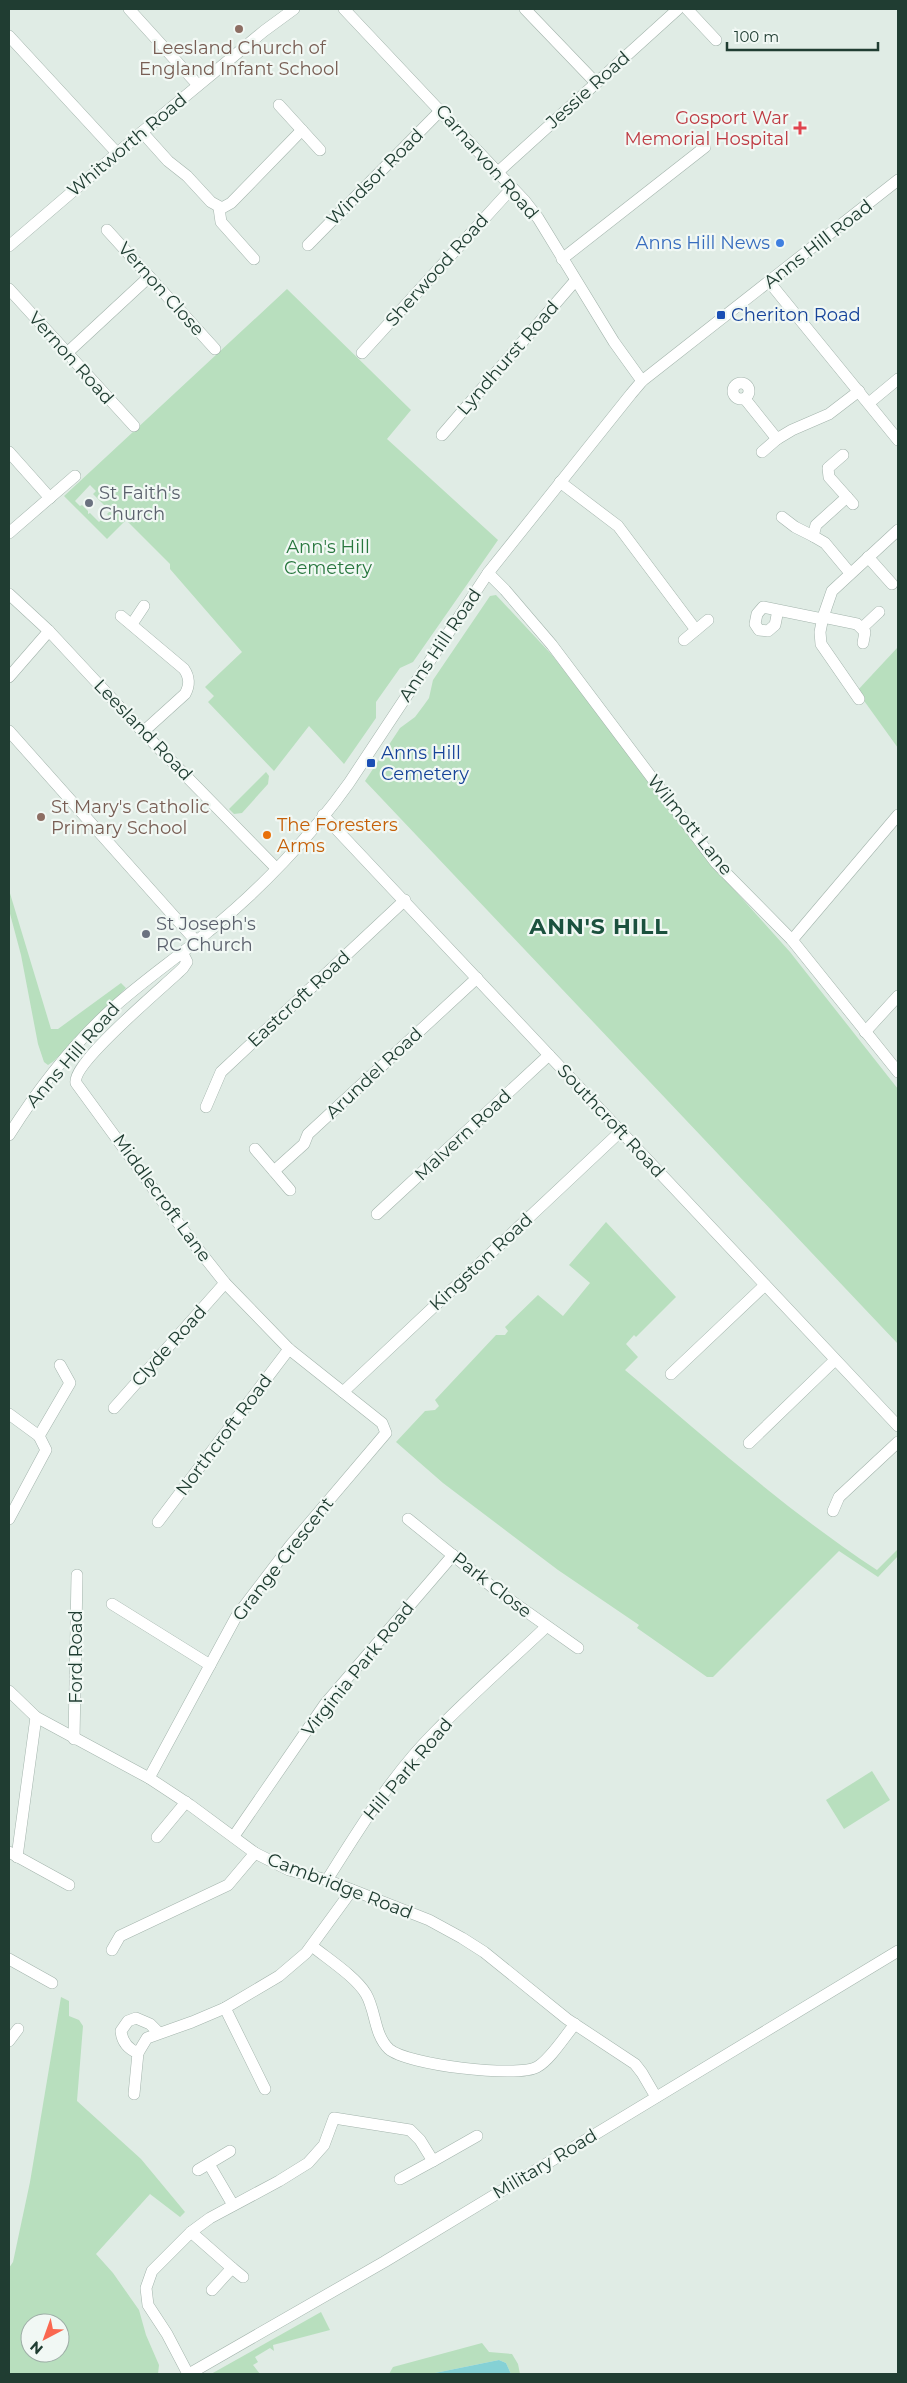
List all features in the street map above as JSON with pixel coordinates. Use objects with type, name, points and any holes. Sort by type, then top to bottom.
[{"type":"street","points":[[129,9],[198,85]]},
{"type":"street","name":"Whitworth Road","points":[[11,240],[264,31],[294,9]]},
{"type":"street","name":"Carnarvon Road","points":[[344,9],[441,110],[532,211],[614,342],[642,382]]},
{"type":"street","points":[[525,9],[596,83]]},
{"type":"street","name":"Jessie Road","points":[[498,172],[678,9]]},
{"type":"street","points":[[686,9],[716,40]]},
{"type":"street","points":[[9,36],[117,153]]},
{"type":"street","points":[[279,105],[320,150]]},
{"type":"street","name":"Windsor Road","points":[[308,245],[441,110]]},
{"type":"street","points":[[219,208],[225,208],[231,203],[302,130]]},
{"type":"street","points":[[142,132],[168,161],[219,208],[221,222],[254,259]]},
{"type":"street","points":[[562,259],[705,147]]},
{"type":"street","name":"Anns Hill Road","points":[[9,1135],[26,1109],[64,1060],[95,1025],[131,992],[234,909],[276,868],[324,815],[349,783],[488,573],[642,382],[770,283],[898,180]]},
{"type":"street","name":"Sherwood Road","points":[[362,353],[512,188]]},
{"type":"street","name":"Vernon Close","points":[[107,230],[215,349]]},
{"type":"street","points":[[67,353],[150,277]]},
{"type":"street","name":"Lyndhurst Road","points":[[442,435],[575,280]]},
{"type":"street","points":[[770,283],[898,440]]},
{"type":"street","name":"Vernon Road","points":[[9,289],[134,426]]},
{"type":"street","points":[[869,404],[898,380]]},
{"type":"street","points":[[762,452],[777,439],[792,430],[829,414],[859,391]]},
{"type":"street","points":[[745,399],[777,439]]},
{"type":"street","points":[[9,452],[50,498]]},
{"type":"street","points":[[813,536],[816,525],[850,500],[829,477],[828,468],[843,455]]},
{"type":"street","points":[[9,533],[75,476]]},
{"type":"street","points":[[560,482],[618,526],[696,630]]},
{"type":"street","points":[[782,517],[795,527],[826,543],[850,573]]},
{"type":"street","points":[[859,699],[821,644],[822,618],[832,590],[898,530]]},
{"type":"street","points":[[868,557],[892,585]]},
{"type":"street","name":"Wilmott Lane","points":[[488,573],[552,645],[716,862],[792,940],[898,1072]]},
{"type":"street","name":"Leesland Road","points":[[9,594],[49,631],[143,732],[276,868]]},
{"type":"street","points":[[132,624],[144,606]]},
{"type":"street","points":[[778,610],[857,624],[865,632],[863,644]]},
{"type":"street","points":[[862,628],[879,612]]},
{"type":"street","points":[[121,616],[184,669],[189,680],[185,694],[143,732]]},
{"type":"street","points":[[684,640],[708,620]]},
{"type":"street","points":[[9,677],[49,631]]},
{"type":"street","points":[[9,730],[196,941]]},
{"type":"street","name":"Southcroft Road","points":[[324,815],[898,1426]]},
{"type":"street","points":[[792,940],[898,815]]},
{"type":"street","name":"Eastcroft Road","points":[[206,1107],[221,1072],[405,900]]},
{"type":"street","name":"Middlecroft Lane","points":[[182,952],[187,962],[183,968],[144,1002],[102,1045],[81,1068],[75,1080],[190,1240],[225,1283],[289,1348],[380,1421],[385,1428]]},
{"type":"street","name":"Arundel Road","points":[[274,1171],[304,1144],[308,1134],[477,978]]},
{"type":"street","points":[[865,1032],[898,996]]},
{"type":"street","name":"Malvern Road","points":[[377,1214],[549,1055]]},
{"type":"street","name":"Kingston Road","points":[[343,1392],[620,1131]]},
{"type":"street","points":[[255,1149],[290,1190]]},
{"type":"street","name":"Clyde Road","points":[[114,1408],[225,1283]]},
{"type":"street","points":[[671,1374],[765,1285]]},
{"type":"street","name":"Northcroft Road","points":[[158,1522],[289,1348]]},
{"type":"street","points":[[749,1443],[836,1360]]},
{"type":"street","points":[[39,1436],[70,1384],[60,1365]]},
{"type":"street","points":[[9,1414],[39,1436],[46,1450],[9,1519]]},
{"type":"street","name":"Grange Crescent","points":[[149,1778],[243,1607],[323,1506],[384,1437],[385,1428]]},
{"type":"street","points":[[833,1510],[839,1497],[898,1442]]},
{"type":"street","name":"Park Close","points":[[408,1519],[546,1627],[578,1648]]},
{"type":"street","name":"Virginia Park Road","points":[[234,1836],[325,1704],[453,1555]]},
{"type":"street","name":"Ford Road","points":[[74,1739],[77,1575]]},
{"type":"street","points":[[112,1604],[210,1665]]},
{"type":"street","name":"Hill Park Road","points":[[327,1880],[381,1799],[434,1733],[546,1627]]},
{"type":"street","name":"Cambridge Road","points":[[9,1691],[36,1717],[149,1778],[186,1802],[255,1852],[289,1870],[327,1880],[429,1920],[462,1938],[484,1952],[574,2024],[637,2066],[656,2097]]},
{"type":"street","points":[[36,1717],[13,1854],[69,1885]]},
{"type":"street","points":[[157,1837],[186,1802]]},
{"type":"street","points":[[112,1950],[115,1933],[228,1885],[255,1852]]},
{"type":"street","points":[[134,2094],[138,2053],[144,2041],[158,2032],[192,2022],[225,2008],[279,1976],[312,1946],[352,1890]]},
{"type":"street","points":[[312,1946],[360,1986],[369,1999],[382,2040],[393,2052],[406,2058],[466,2068],[530,2070],[542,2064],[574,2024]]},
{"type":"street","name":"Military Road","points":[[188,2374],[384,2262],[898,1951]]},
{"type":"street","points":[[9,1958],[52,1983]]},
{"type":"street","points":[[225,2008],[265,2089]]},
{"type":"street","points":[[138,2053],[128,2047],[122,2038],[121,2031],[124,2025],[136,2018],[150,2024],[158,2032]]},
{"type":"street","points":[[9,2041],[18,2029]]},
{"type":"street","points":[[188,2374],[167,2334],[148,2305],[145,2294],[152,2271],[191,2232],[210,2218],[279,2181],[308,2163],[324,2145],[335,2113],[410,2130],[420,2140],[433,2161]]},
{"type":"street","points":[[400,2179],[477,2136]]},
{"type":"street","points":[[198,2170],[230,2152]]},
{"type":"street","points":[[209,2164],[234,2205]]},
{"type":"street","points":[[191,2232],[242,2276]]},
{"type":"street","points":[[212,2290],[232,2268]]},
{"type":"green space","name":"Ann's Hill Cemetery","points":[[287,289],[411,410],[387,439],[498,540],[413,662],[400,668],[376,702],[376,718],[344,764],[309,726],[274,771],[208,702],[214,696],[205,687],[242,652],[170,569],[170,564],[126,520],[107,539],[64,496]],"holes":[[[90,485],[96,491],[93,494],[110,511],[107,514],[109,516],[106,519],[104,517],[99,522],[90,513],[88,514],[88,511],[82,505],[80,506],[75,501]]]},
{"type":"green space","points":[[496,595],[552,655],[730,885],[790,952],[898,1089],[898,1344],[365,781],[400,728],[415,717],[429,698],[433,680],[490,596]]},
{"type":"green space","points":[[898,647],[898,748],[857,691]]},
{"type":"green space","points":[[266,772],[269,776],[268,784],[242,813],[234,814],[229,809]]},
{"type":"green space","points":[[9,890],[51,1029],[58,1029],[121,983],[126,988],[48,1065],[44,1062],[38,1044],[21,955],[9,910]]},
{"type":"green space","points":[[606,1222],[676,1297],[636,1337],[634,1335],[626,1344],[638,1357],[625,1370],[779,1499],[877,1570],[898,1549],[898,1556],[878,1577],[839,1551],[713,1677],[707,1677],[637,1628],[639,1625],[558,1570],[443,1483],[396,1442],[425,1411],[435,1410],[439,1406],[435,1400],[496,1335],[505,1335],[508,1331],[505,1327],[538,1295],[563,1316],[590,1283],[569,1265]]},
{"type":"green space","points":[[872,1771],[890,1800],[844,1829],[826,1800]]},
{"type":"green space","points":[[61,1997],[69,2001],[69,2016],[79,2020],[83,2026],[77,2101],[141,2159],[185,2212],[180,2217],[150,2194],[96,2254],[113,2273],[139,2310],[146,2335],[159,2365],[158,2374],[9,2374],[9,2268],[13,2262],[30,2182]]},
{"type":"green space","points":[[321,2312],[330,2330],[273,2345],[274,2351],[270,2348],[255,2357],[258,2362],[253,2365],[260,2374],[211,2374]]},
{"type":"green space","points":[[482,2343],[489,2352],[512,2354],[518,2364],[520,2374],[511,2374],[506,2363],[499,2360],[430,2374],[389,2374],[393,2367]]},
{"type":"water","points":[[499,2360],[506,2363],[511,2374],[430,2374]]},
{"type":"place","name":"Leesland Church of England Infant School","points":[[239,29]]},
{"type":"place","name":"Gosport War Memorial Hospital","points":[[800,128]]},
{"type":"place","name":"Anns Hill News","points":[[780,243]]},
{"type":"place","name":"Cheriton Road","points":[[721,315]]},
{"type":"place","name":"St Faith's Church","points":[[89,503]]},
{"type":"place","name":"Anns Hill Cemetery","points":[[371,763]]},
{"type":"place","name":"St Mary's Catholic Primary School","points":[[41,817]]},
{"type":"place","name":"The Foresters Arms","points":[[267,835]]},
{"type":"place","name":"St Joseph's RC Church","points":[[146,934]]},
{"type":"district","name":"ANN'S HILL","points":[[599,926]]}]
